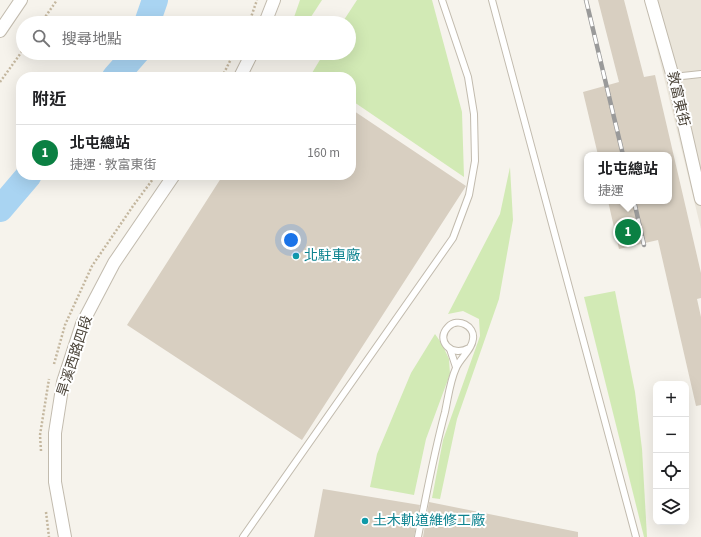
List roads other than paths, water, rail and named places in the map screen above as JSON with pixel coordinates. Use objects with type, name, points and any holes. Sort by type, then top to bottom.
[{"type":"street","points":[[0,31],[21,0]]},
{"type":"street","points":[[268,16],[274,0]]},
{"type":"street","name":"敦富東街","points":[[651,0],[673,77],[701,199]]},
{"type":"street","points":[[242,72],[248,60]]},
{"type":"street","name":"旱溪西路四段","points":[[65,537],[55,482],[55,433],[63,382],[82,324],[114,263],[171,180]]},
{"type":"lane","points":[[243,537],[247,529],[453,238],[470,195],[475,161],[474,114],[468,77],[442,0]]},
{"type":"lane","points":[[492,0],[636,537]]},
{"type":"lane","points":[[673,77],[701,74]]},
{"type":"lane","points":[[418,537],[432,462],[456,367],[473,340],[472,330],[465,324],[455,323],[447,328],[444,337],[456,367]]},
{"type":"lane","points":[[450,349],[462,352],[469,348]]},
{"type":"waterway","points":[[149,16],[155,0]]},
{"type":"waterway","points":[[119,72],[130,60]]},
{"type":"waterway","points":[[0,209],[25,180]]},
{"type":"railway","points":[[586,0],[622,152]]},
{"type":"railway","points":[[635,204],[644,245]]},
{"type":"place","name":"北屯總站","points":[[628,232]]},
{"type":"place","name":"北駐車廠","points":[[296,256]]},
{"type":"place","name":"土木軌道維修工廠","points":[[365,521]]}]
